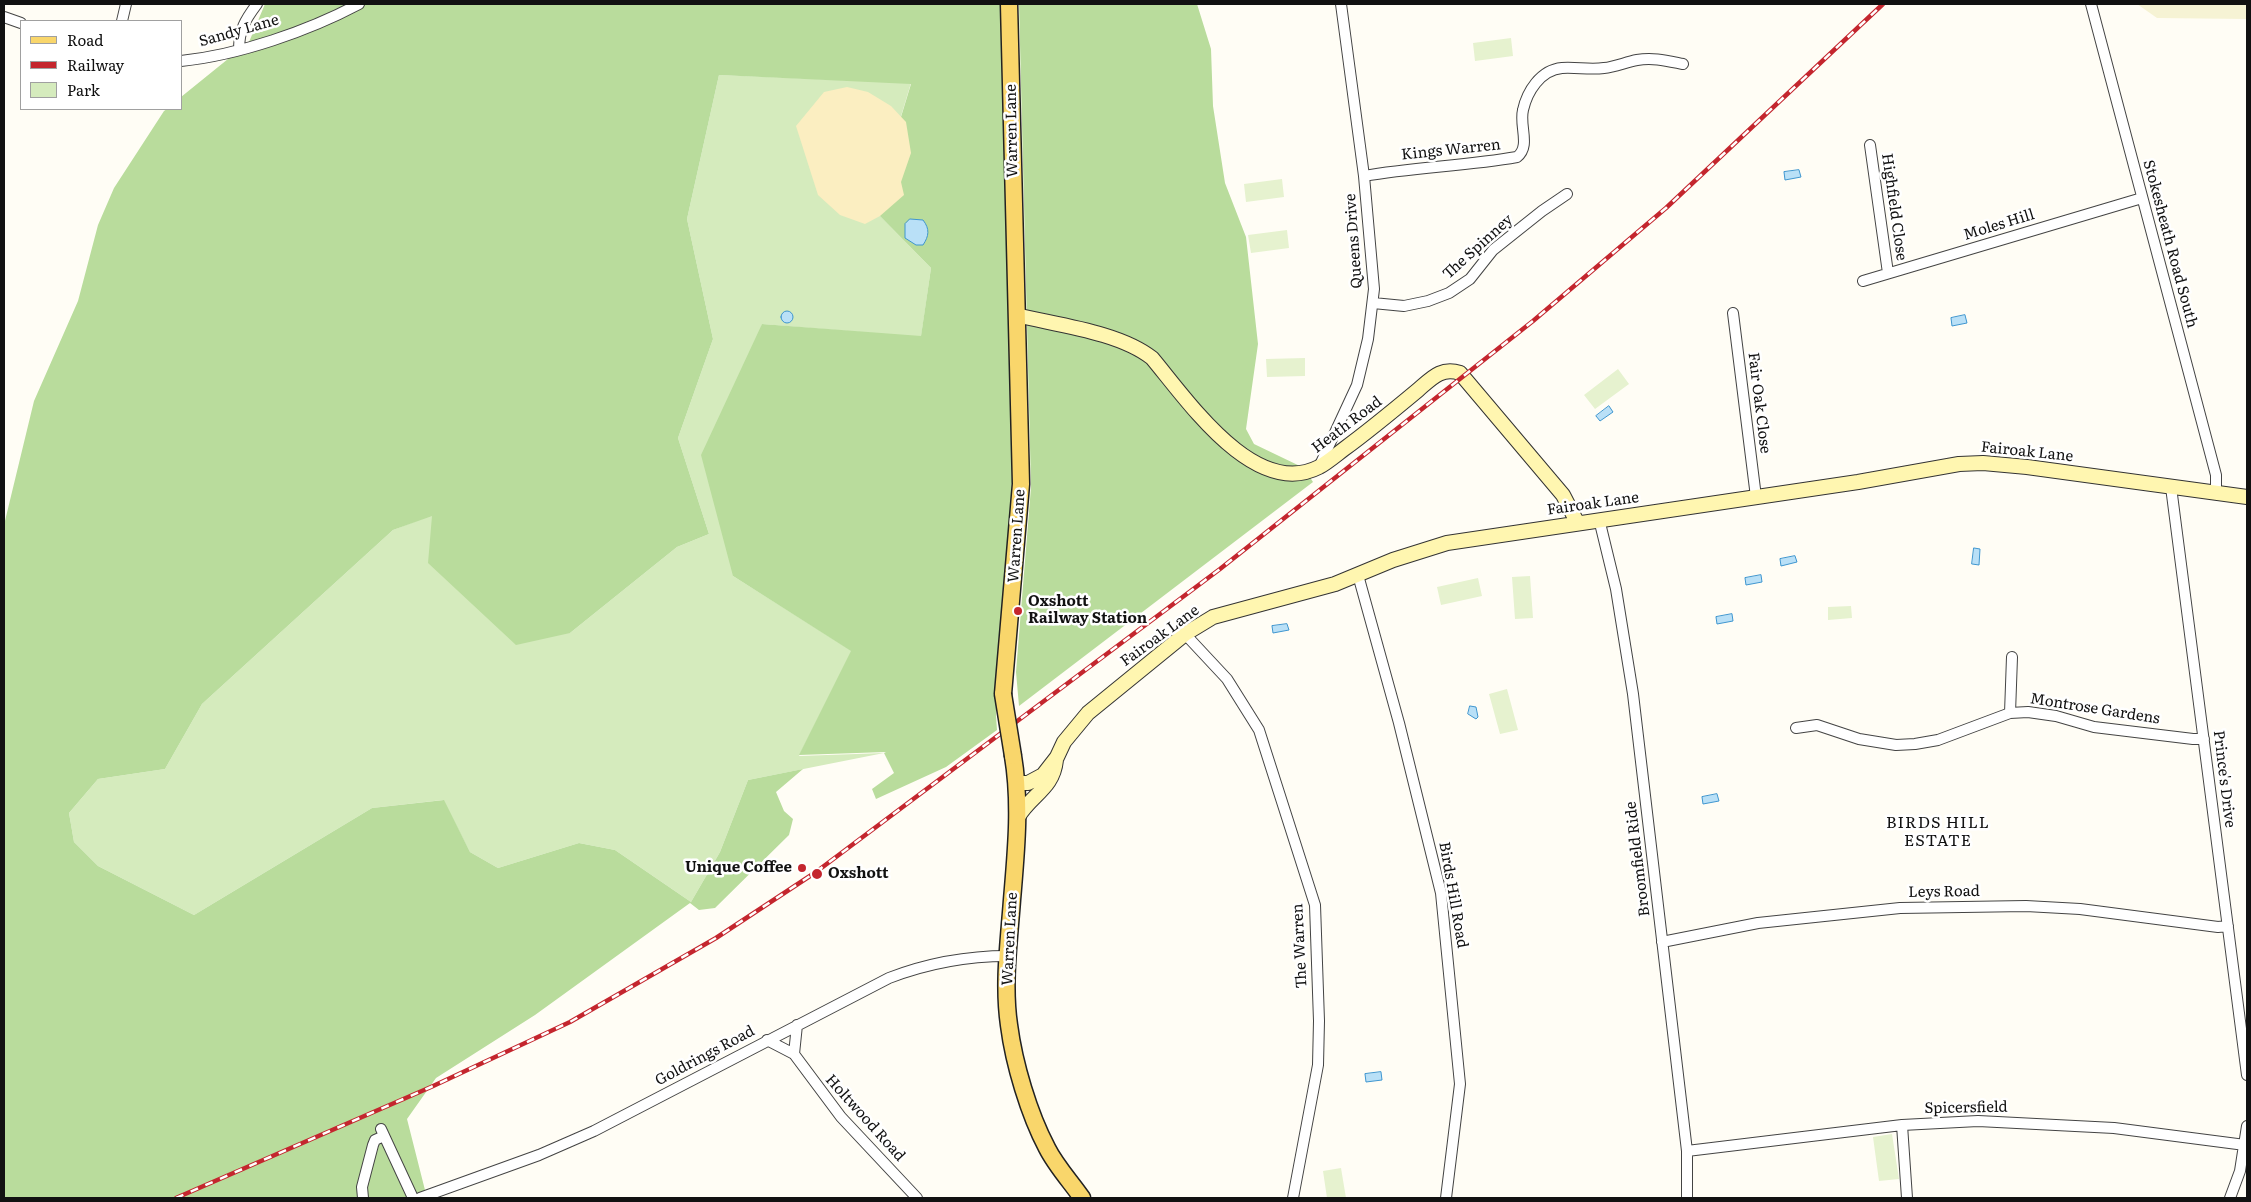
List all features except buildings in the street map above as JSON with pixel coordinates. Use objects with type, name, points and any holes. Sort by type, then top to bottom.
[{"type":"main road","name":"Warren Lane","points":[[1009,4],[1021,484],[1003,694],[1014,756],[1018,817],[1008,956],[1009,1024],[1013,1049],[1032,1112],[1048,1151],[1082,1198]]},
{"type":"main road","name":"Heath Road","points":[[1016,315],[1119,340],[1141,350],[1152,358],[1227,444],[1262,468],[1279,474],[1294,475],[1319,467],[1370,430],[1438,373],[1453,371],[1460,373],[1563,495],[1577,522]]},
{"type":"main road","name":"Fairoak Lane","points":[[1017,783],[1035,780],[1043,775],[1057,757],[1064,742],[1088,713],[1185,634],[1213,617],[1335,584],[1414,552],[1447,543],[1577,522],[1756,497],[1959,464],[1983,463],[2027,466],[2247,497]]},
{"type":"main road","points":[[1018,817],[1025,806],[1052,780],[1057,757]]},
{"type":"street","points":[[122,20],[126,4]]},
{"type":"street","points":[[239,50],[239,34],[242,23],[257,4]]},
{"type":"street","name":"Sandy Lane","points":[[182,61],[212,58],[239,50],[334,17],[359,4]]},
{"type":"street","name":"Queens Drive","points":[[1319,467],[1357,385],[1373,303],[1373,269],[1364,176],[1352,98],[1341,4]]},
{"type":"street","name":"Stokesheath Road South","points":[[2091,4],[2216,475],[2216,493]]},
{"type":"street","points":[[4,17],[20,23]]},
{"type":"street","name":"Kings Warren","points":[[1364,176],[1436,166],[1473,165],[1517,157],[1522,153],[1525,146],[1521,124],[1528,95],[1535,82],[1559,68],[1596,69],[1654,58],[1683,64]]},
{"type":"street","name":"Highfield Close","points":[[1870,145],[1888,273]]},
{"type":"street","name":"The Spinney","points":[[1373,303],[1404,306],[1428,301],[1449,293],[1470,279],[1493,250],[1542,211],[1567,194]]},
{"type":"street","name":"Moles Hill","points":[[1863,280],[2142,198]]},
{"type":"street","name":"Fair Oak Close","points":[[1733,313],[1756,497]]},
{"type":"street","name":"Prince's Drive","points":[[2171,487],[2247,1075]]},
{"type":"street","name":"Broomfield Ride","points":[[1599,519],[1616,589],[1629,665],[1687,1151],[1687,1198]]},
{"type":"street","name":"Birds Hill Road","points":[[1358,576],[1441,893],[1460,1084],[1446,1198]]},
{"type":"street","name":"The Warren","points":[[1185,634],[1227,679],[1259,730],[1314,905],[1319,1020],[1318,1065],[1293,1198]]},
{"type":"street","name":"Montrose Gardens","points":[[2010,713],[2012,657]]},
{"type":"street","name":"Montrose Gardens","points":[[1796,728],[1817,725],[1867,741],[1896,745],[1915,744],[1938,740],[2010,713],[2042,714],[2094,727],[2204,739]]},
{"type":"street","name":"Leys Road","points":[[1662,942],[1758,923],[1900,908],[2026,906],[2139,915],[2218,927],[2228,926]]},
{"type":"street","name":"Goldrings Road","points":[[420,1198],[539,1154],[594,1131],[889,978],[914,969],[947,961],[980,956],[1008,956]]},
{"type":"street","points":[[794,1054],[797,1025]]},
{"type":"street","name":"Holtwood Road","points":[[767,1040],[794,1054],[842,1117],[917,1198]]},
{"type":"street","name":"Spicersfield","points":[[1687,1151],[1937,1122],[2013,1122],[2114,1128],[2245,1145]]},
{"type":"street","points":[[1902,1125],[1907,1198]]},
{"type":"street","points":[[2230,1198],[2240,1171],[2247,1126]]},
{"type":"street","points":[[364,1198],[362,1187],[373,1145],[383,1133],[413,1198]]},
{"type":"shaded area","points":[[2137,4],[2247,4],[2247,19],[2157,18]]},
{"type":"green space","points":[[265,4],[1002,4],[1012,482],[996,716],[997,730],[946,767],[876,799],[872,789],[894,773],[884,753],[886,752],[799,755],[851,651],[733,576],[701,455],[762,324],[921,336],[931,268],[873,209],[911,84],[719,75],[687,219],[713,339],[678,438],[709,534],[677,547],[570,633],[516,645],[428,563],[432,516],[393,530],[202,704],[165,769],[98,779],[69,813],[74,842],[98,866],[194,915],[372,808],[444,800],[470,852],[498,868],[579,843],[615,850],[691,902],[720,852],[748,780],[803,769],[776,792],[784,811],[793,819],[789,835],[715,908],[699,910],[690,903],[535,1015],[436,1078],[407,1119],[427,1198],[4,1198],[4,525],[34,401],[78,301],[98,225],[114,188],[164,111],[182,110],[182,96],[249,42]]},
{"type":"green space","points":[[1019,4],[1197,4],[1211,49],[1213,106],[1225,183],[1246,237],[1258,344],[1246,429],[1254,444],[1304,468],[1313,482],[1019,706],[1016,672],[1031,487]]},
{"type":"green space","points":[[1511,38],[1513,56],[1475,61],[1473,43]]},
{"type":"green space","points":[[719,75],[911,83],[873,209],[931,268],[921,337],[762,324],[733,576],[852,651],[799,756],[884,753],[748,780],[720,852],[691,902],[615,850],[579,843],[498,868],[470,852],[443,800],[372,808],[194,915],[98,866],[74,842],[69,813],[98,779],[165,769],[202,704],[393,530],[432,515],[570,633],[677,547],[709,534],[678,438],[713,339],[687,219]]},
{"type":"green space","points":[[1282,179],[1284,197],[1246,202],[1244,184]]},
{"type":"green space","points":[[1287,230],[1289,248],[1251,253],[1248,235]]},
{"type":"green space","points":[[1305,358],[1305,376],[1267,377],[1266,359]]},
{"type":"green space","points":[[1618,369],[1629,384],[1595,409],[1584,395]]},
{"type":"green space","points":[[1530,576],[1533,618],[1515,619],[1512,577]]},
{"type":"green space","points":[[1478,578],[1482,596],[1441,605],[1437,587]]},
{"type":"green space","points":[[1851,606],[1852,618],[1828,620],[1828,607]]},
{"type":"green space","points":[[1507,689],[1518,730],[1500,734],[1489,694]]},
{"type":"green space","points":[[1892,1134],[1899,1179],[1879,1181],[1873,1137]]},
{"type":"green space","points":[[1341,1168],[1346,1198],[1327,1198],[1323,1171]]},
{"type":"sand","points":[[847,87],[868,92],[891,106],[906,122],[911,153],[901,182],[904,195],[880,216],[865,224],[840,215],[818,195],[796,126],[824,92]]},
{"type":"water","points":[[1799,170],[1801,177],[1785,180],[1784,172]]},
{"type":"water","points":[[910,219],[923,220],[927,226],[927,239],[923,245],[916,245],[905,238],[905,224]]},
{"type":"water","points":[[785,311],[789,311],[793,317],[789,323],[785,323],[781,319],[781,315]]},
{"type":"water","points":[[1965,315],[1967,323],[1952,326],[1951,318]]},
{"type":"water","points":[[1609,406],[1613,412],[1600,421],[1596,416]]},
{"type":"water","points":[[1974,548],[1980,549],[1979,565],[1972,564]]},
{"type":"water","points":[[1795,556],[1797,562],[1781,566],[1780,559]]},
{"type":"water","points":[[1761,575],[1762,582],[1746,585],[1745,578]]},
{"type":"water","points":[[1732,614],[1733,621],[1717,624],[1716,617]]},
{"type":"water","points":[[1287,624],[1289,630],[1273,633],[1272,626]]},
{"type":"water","points":[[1470,706],[1476,707],[1478,717],[1476,719],[1468,714]]},
{"type":"water","points":[[1717,794],[1719,801],[1703,804],[1702,797]]},
{"type":"water","points":[[1381,1072],[1382,1080],[1366,1082],[1365,1074]]},
{"type":"railway","points":[[176,1198],[431,1087],[570,1022],[716,938],[816,872],[1220,569],[1533,321],[1666,208],[1883,4]]},
{"type":"place","name":"Oxshott Railway Station","points":[[1018,611]]},
{"type":"place","name":"Unique Coffee","points":[[802,868]]},
{"type":"place","name":"Oxshott","points":[[817,874]]},
{"type":"district","name":"BIRDS HILL ESTATE","points":[[1938,832]]}]
